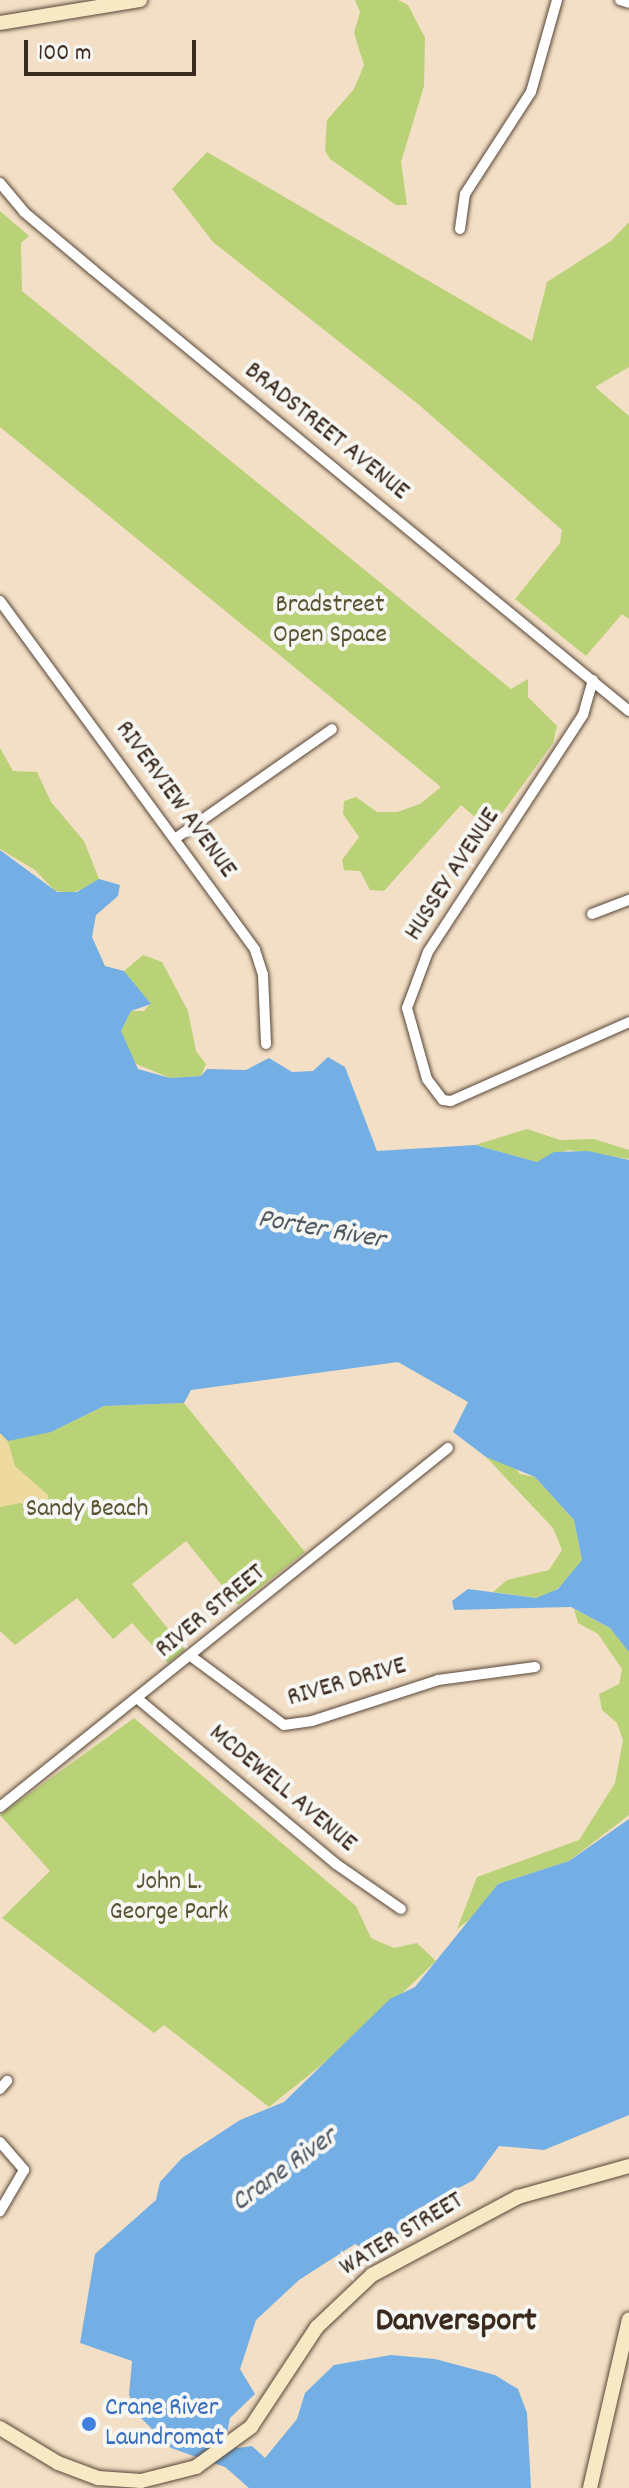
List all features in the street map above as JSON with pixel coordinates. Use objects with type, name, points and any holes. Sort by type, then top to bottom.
[{"type":"main road","points":[[0,23],[140,0]]},
{"type":"main road","name":"WATER STREET","points":[[0,2428],[58,2463],[98,2478],[141,2481],[196,2467],[241,2438],[317,2327],[372,2275],[518,2197],[629,2166]]},
{"type":"main road","points":[[590,2488],[629,2319]]},
{"type":"street","points":[[460,229],[465,194],[531,92],[557,0]]},
{"type":"street","points":[[620,0],[629,3]]},
{"type":"street","name":"BRADSTREET AVENUE","points":[[0,183],[24,212],[93,270],[629,711]]},
{"type":"street","name":"RIVERVIEW AVENUE","points":[[0,601],[255,950],[263,975],[266,1044]]},
{"type":"street","name":"HUSSEY AVENUE","points":[[593,680],[583,715],[414,980],[407,1008],[411,1033],[427,1079],[445,1100],[629,1022]]},
{"type":"street","points":[[176,838],[332,729]]},
{"type":"street","points":[[592,914],[629,900]]},
{"type":"street","name":"RIVER STREET","points":[[1,1804],[192,1657],[448,1448]]},
{"type":"street","name":"RIVER DRIVE","points":[[192,1657],[284,1725],[312,1721],[438,1680],[535,1667]]},
{"type":"street","name":"MCDEWELL AVENUE","points":[[138,1699],[336,1864],[401,1909]]},
{"type":"street","points":[[0,2142],[24,2170],[0,2211]]},
{"type":"green space","points":[[355,0],[398,0],[408,5],[425,38],[424,86],[401,162],[407,205],[396,205],[330,159],[325,150],[327,120],[354,89],[364,65],[354,33],[360,12]]},
{"type":"green space","points":[[207,152],[532,341],[547,282],[611,241],[629,222],[629,367],[595,387],[629,416],[629,619],[622,614],[586,656],[515,599],[560,543],[562,530],[418,404],[213,242],[172,189]]},
{"type":"green space","name":"Bradstreet Open Space","points":[[0,211],[29,236],[21,243],[22,291],[511,689],[528,679],[528,697],[557,726],[553,743],[490,830],[461,805],[384,891],[370,890],[360,871],[344,870],[342,860],[359,837],[343,814],[344,801],[356,797],[377,812],[397,812],[420,804],[441,787],[0,427]]},
{"type":"green space","points":[[0,748],[13,771],[37,772],[51,802],[84,841],[99,879],[91,886],[71,893],[55,891],[35,870],[0,849]]},
{"type":"green space","points":[[143,955],[162,962],[188,1011],[196,1051],[206,1064],[201,1076],[170,1078],[129,1061],[121,1031],[131,1011],[144,1011],[150,1004],[124,971]]},
{"type":"green space","points":[[527,1129],[560,1140],[594,1139],[629,1150],[629,1159],[568,1150],[537,1162],[475,1145]]},
{"type":"green space","name":"Sandy Beach","points":[[184,1403],[305,1552],[238,1605],[186,1541],[132,1584],[185,1650],[168,1663],[132,1623],[113,1639],[77,1598],[15,1645],[0,1631],[0,1433],[51,1432],[104,1406]]},
{"type":"green space","points":[[486,1457],[511,1463],[520,1474],[535,1477],[574,1520],[582,1560],[572,1577],[553,1592],[536,1598],[493,1592],[507,1580],[549,1570],[562,1550],[553,1528]]},
{"type":"green space","points":[[574,1609],[610,1628],[629,1648],[629,1815],[569,1861],[498,1884],[482,1910],[457,1929],[477,1877],[579,1840],[615,1783],[623,1740],[617,1723],[602,1710],[599,1694],[619,1684],[622,1669],[598,1634],[578,1623]]},
{"type":"green space","name":"John L. George Park","points":[[134,1718],[356,1906],[371,1938],[394,1948],[417,1943],[436,1961],[355,2038],[269,2107],[164,2025],[154,2033],[2,1918],[50,1871],[0,1815]]},
{"type":"sand","points":[[0,1433],[8,1441],[15,1466],[48,1495],[49,1507],[41,1515],[21,1503],[0,1507]]},
{"type":"water","name":"Porter River","points":[[0,850],[57,892],[77,892],[99,879],[120,885],[118,896],[96,915],[92,937],[105,966],[124,971],[151,1004],[131,1011],[121,1031],[138,1069],[170,1078],[201,1076],[207,1069],[246,1070],[269,1058],[292,1072],[313,1071],[328,1057],[345,1067],[377,1151],[475,1145],[537,1162],[554,1152],[588,1151],[629,1160],[629,1652],[610,1628],[571,1607],[454,1610],[452,1601],[468,1589],[536,1598],[558,1589],[582,1560],[574,1520],[535,1477],[486,1457],[453,1432],[468,1402],[398,1362],[191,1390],[184,1403],[104,1406],[51,1432],[8,1441],[0,1433]]},
{"type":"water","name":"Crane River","points":[[629,1819],[629,2115],[544,2150],[499,2146],[474,2180],[414,2211],[402,2232],[367,2250],[355,2244],[299,2280],[256,2320],[240,2369],[255,2394],[230,2418],[226,2438],[238,2448],[252,2446],[265,2458],[297,2419],[305,2393],[334,2365],[391,2355],[435,2359],[495,2375],[518,2389],[527,2413],[531,2488],[249,2488],[225,2467],[171,2448],[138,2415],[129,2395],[132,2361],[80,2343],[95,2254],[156,2200],[160,2182],[182,2158],[240,2120],[284,2102],[390,1999],[415,1987],[498,1884],[569,1861]]},
{"type":"place","name":"Crane River Laundromat","points":[[89,2424]]},
{"type":"district","name":"Danversport","points":[[456,2323]]}]
